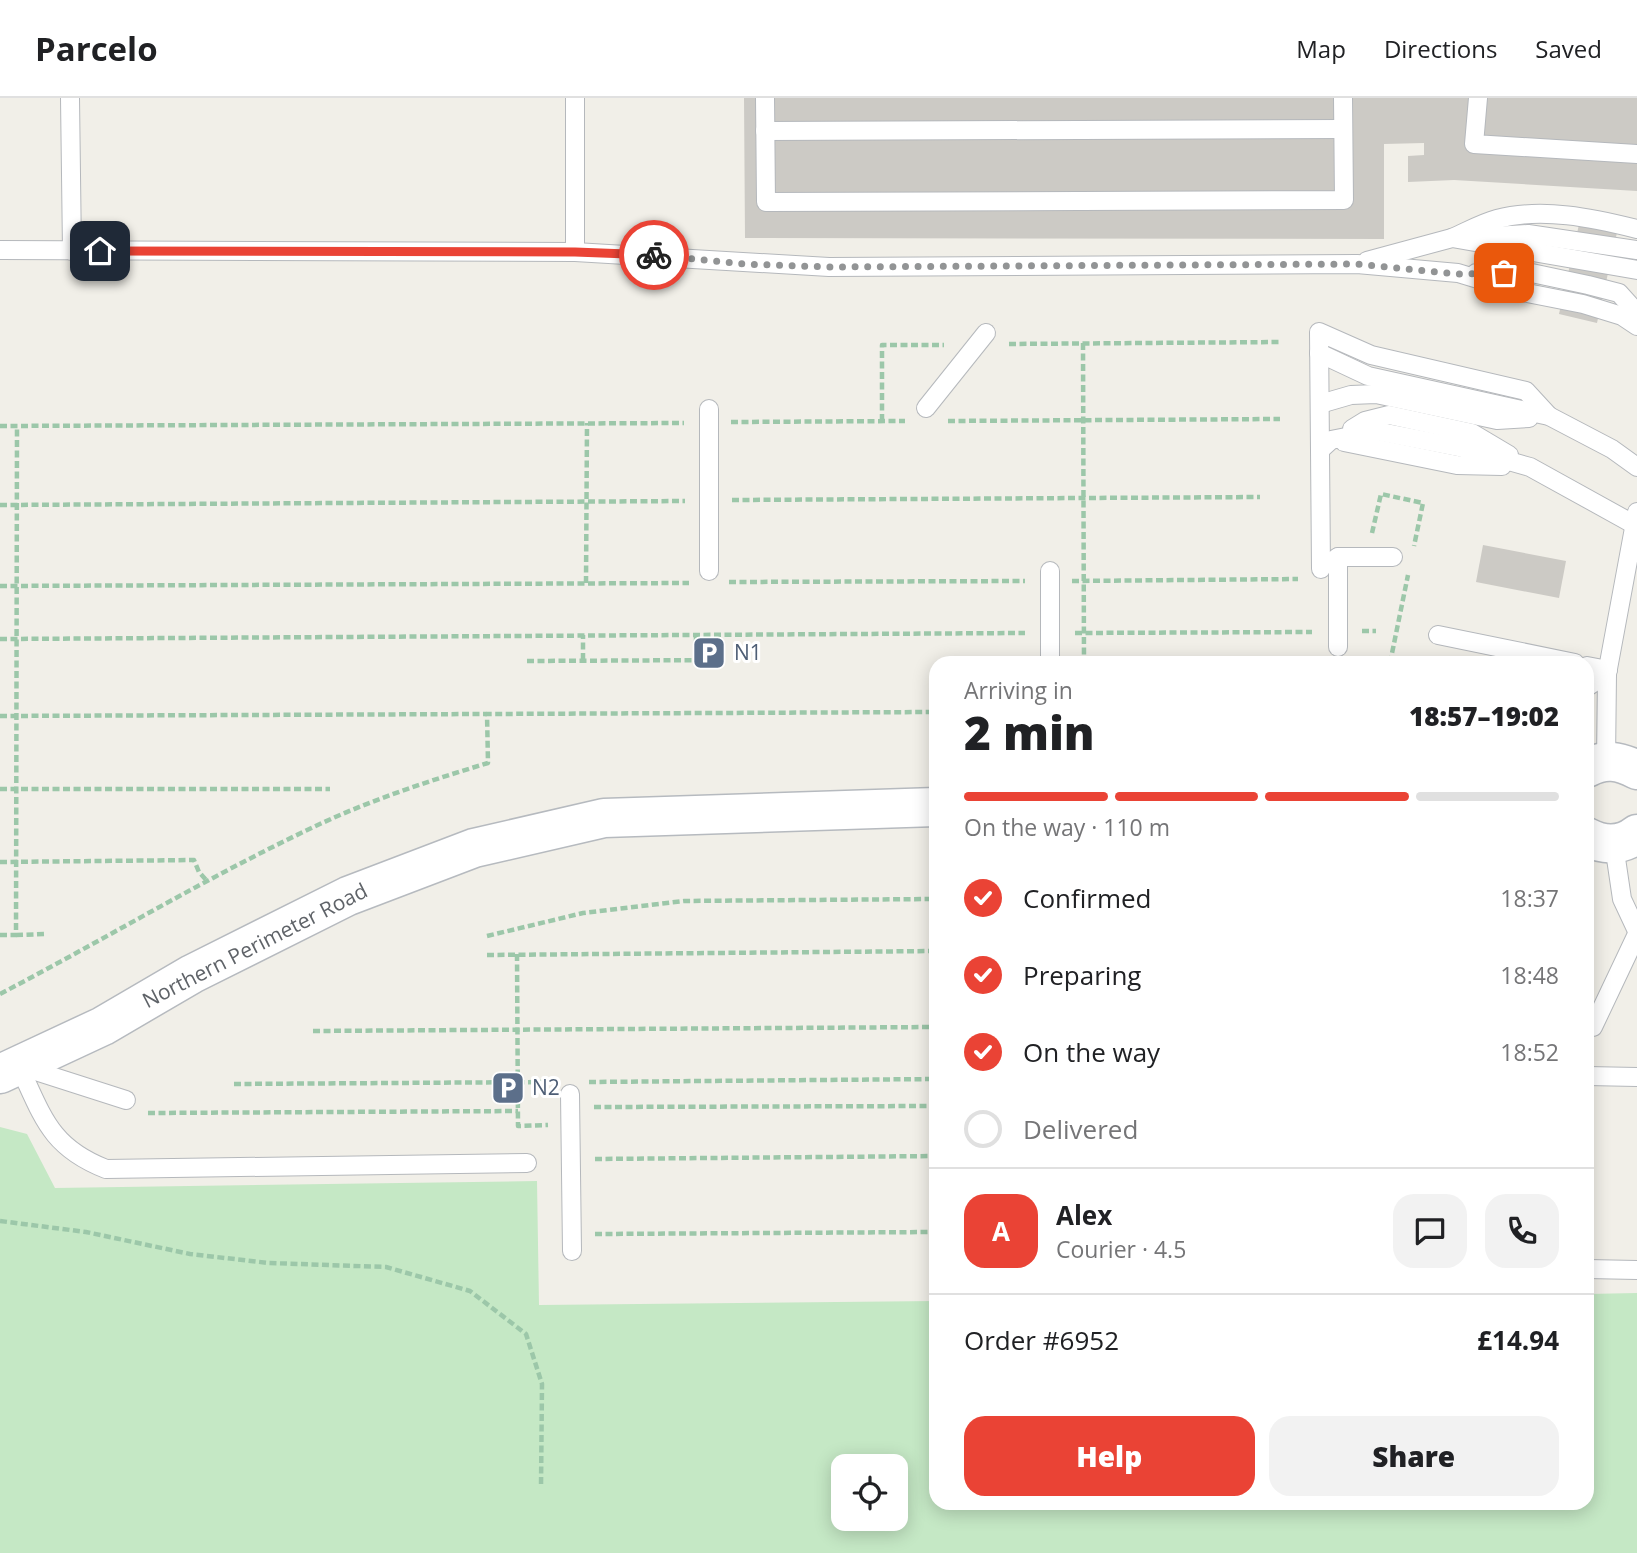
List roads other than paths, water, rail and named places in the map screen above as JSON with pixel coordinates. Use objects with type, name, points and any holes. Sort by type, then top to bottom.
[{"type":"street","name":"Northern Perimeter Road","points":[[10,1070],[103,1026],[192,974],[348,896],[474,848],[604,818],[929,807]]},
{"type":"lane","points":[[70,98],[72,251]]},
{"type":"lane","points":[[575,98],[575,252]]},
{"type":"lane","points":[[765,98],[766,202],[1344,200],[1343,98]]},
{"type":"lane","points":[[1478,98],[1474,144],[1637,154]]},
{"type":"lane","points":[[765,131],[1343,129]]},
{"type":"lane","points":[[1357,264],[1452,238],[1497,219],[1543,213],[1637,229]]},
{"type":"lane","points":[[1452,238],[1528,234],[1637,250]]},
{"type":"lane","points":[[1452,238],[1637,270]]},
{"type":"lane","points":[[0,250],[575,252],[829,267],[1357,264],[1458,274],[1527,272],[1619,293],[1637,313]]},
{"type":"lane","points":[[1458,274],[1583,304],[1622,317],[1637,326]]},
{"type":"lane","points":[[1393,557],[1338,557],[1321,569],[1326,445],[1320,404],[1319,332],[1371,355],[1526,391],[1549,416]]},
{"type":"lane","points":[[931,414],[981,339]]},
{"type":"lane","points":[[1319,353],[1368,376],[1549,416],[1612,449],[1637,467]]},
{"type":"lane","points":[[1320,404],[1351,395],[1376,394],[1497,420],[1549,416]]},
{"type":"lane","points":[[709,416],[709,571]]},
{"type":"lane","points":[[1326,445],[1376,431],[1463,448],[1531,467],[1636,519],[1607,672],[1610,766]]},
{"type":"lane","points":[[1338,557],[1338,647]]},
{"type":"lane","points":[[1050,571],[1050,656]]},
{"type":"lane","points":[[1438,635],[1541,656]]},
{"type":"lane","points":[[1594,668],[1607,672]]},
{"type":"lane","points":[[1594,682],[1607,672]]},
{"type":"lane","points":[[1594,1019],[1637,932],[1622,899],[1613,839]]},
{"type":"lane","points":[[10,1070],[126,1100]]},
{"type":"lane","points":[[10,1070],[48,1129],[78,1158],[106,1169],[527,1163]]},
{"type":"lane","points":[[1594,1076],[1637,1076]]},
{"type":"lane","points":[[570,1094],[572,1251]]},
{"type":"lane","points":[[1594,1269],[1637,1270]]},
{"type":"place","name":"N1","points":[[709,653]]},
{"type":"place","name":"N2","points":[[508,1088]]}]
